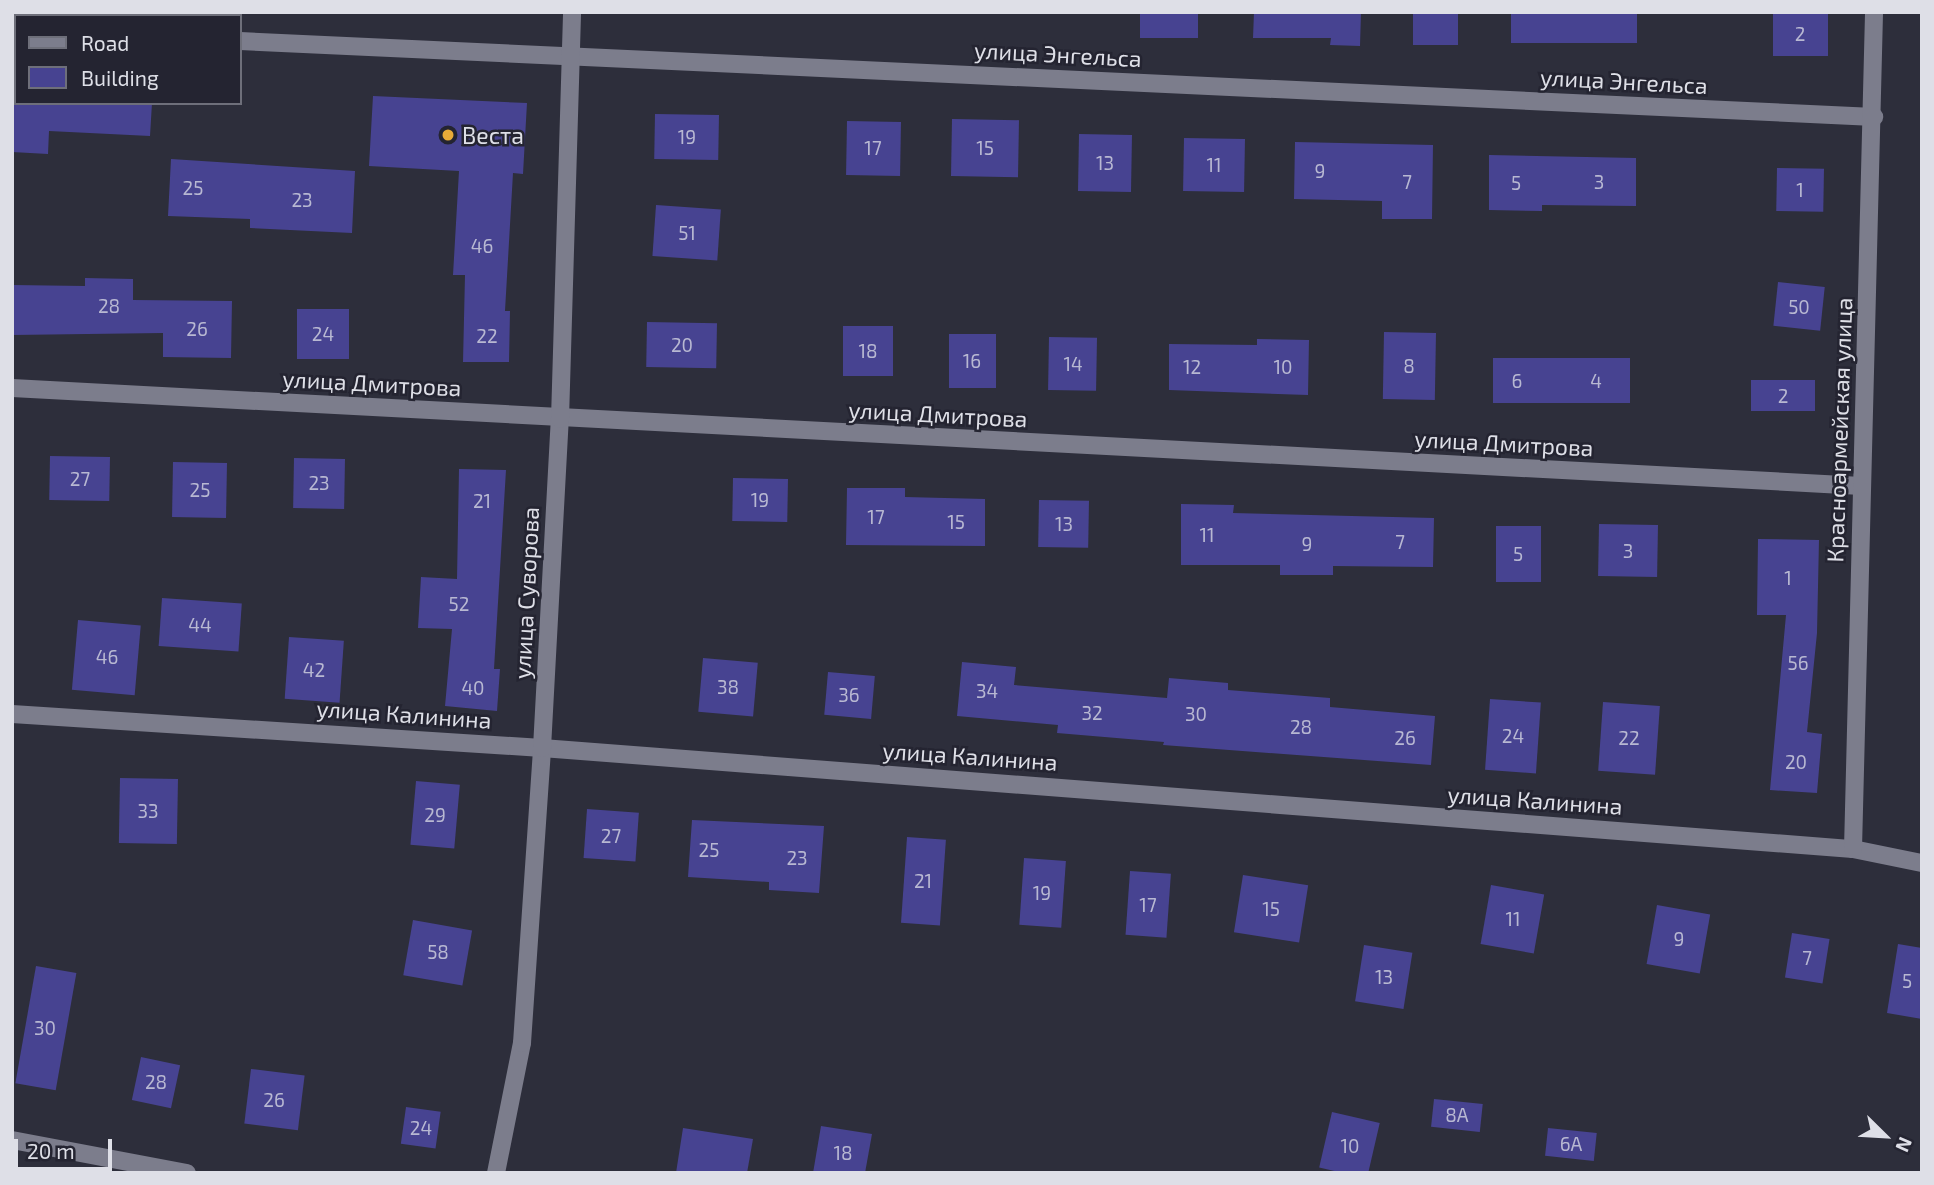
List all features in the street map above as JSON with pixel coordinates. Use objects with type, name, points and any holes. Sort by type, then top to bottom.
[{"type":"street","name":"улица Суворова","points":[[496,1173],[522,1043],[542,748],[560,419],[572,12]]},
{"type":"street","name":"Красноармейская улица","points":[[1853,849],[1861,486],[1874,117],[1874,12]]},
{"type":"street","name":"улица Энгельса","points":[[242,41],[1874,117]]},
{"type":"street","name":"улица Дмитрова","points":[[12,388],[1861,486]]},
{"type":"street","name":"улица Калинина","points":[[12,714],[542,748],[1853,849],[1922,863]]},
{"type":"street","points":[[12,1140],[187,1173]]},
{"type":"building","points":[[1140,12],[1198,12],[1198,38],[1140,38]]},
{"type":"building","points":[[1254,12],[1361,12],[1360,46],[1330,45],[1331,38],[1253,38]]},
{"type":"building","points":[[1413,12],[1458,12],[1458,45],[1413,45]]},
{"type":"building","points":[[1511,12],[1637,12],[1637,43],[1511,43]]},
{"type":"building","points":[[1773,12],[1828,12],[1828,56],[1773,56]]},
{"type":"building","points":[[373,96],[527,103],[523,174],[513,173],[505,311],[510,311],[509,362],[463,362],[465,275],[453,275],[459,171],[369,166]]},
{"type":"building","points":[[12,103],[152,105],[150,136],[49,131],[48,154],[12,152]]},
{"type":"building","points":[[655,114],[719,115],[718,160],[654,159]]},
{"type":"building","points":[[952,119],[1019,120],[1018,177],[951,176]]},
{"type":"building","points":[[847,121],[901,122],[900,176],[846,175]]},
{"type":"building","points":[[1079,134],[1132,135],[1131,192],[1078,191]]},
{"type":"building","points":[[1184,138],[1245,139],[1244,192],[1183,191]]},
{"type":"building","points":[[1295,142],[1433,145],[1432,219],[1382,219],[1382,201],[1294,199]]},
{"type":"building","points":[[1489,155],[1636,158],[1636,206],[1542,205],[1542,211],[1489,210]]},
{"type":"building","points":[[171,159],[355,171],[352,233],[250,228],[250,219],[168,216]]},
{"type":"building","points":[[1777,168],[1824,169],[1823,212],[1776,211]]},
{"type":"building","points":[[656,205],[721,210],[717,260],[652,256]]},
{"type":"building","points":[[85,278],[133,279],[133,300],[232,301],[231,358],[163,357],[163,333],[12,335],[12,285],[85,286]]},
{"type":"building","points":[[1778,282],[1825,287],[1820,331],[1773,326]]},
{"type":"building","points":[[297,309],[349,309],[349,359],[297,359]]},
{"type":"building","points":[[647,322],[717,323],[716,368],[646,367]]},
{"type":"building","points":[[843,326],[893,326],[893,376],[843,376]]},
{"type":"building","points":[[1384,332],[1436,333],[1435,400],[1383,399]]},
{"type":"building","points":[[949,334],[996,334],[996,388],[949,388]]},
{"type":"building","points":[[1049,337],[1097,338],[1096,391],[1048,390]]},
{"type":"building","points":[[1257,339],[1309,340],[1308,395],[1169,390],[1169,344],[1257,345]]},
{"type":"building","points":[[1493,358],[1630,358],[1630,403],[1493,403]]},
{"type":"building","points":[[1751,380],[1815,380],[1815,411],[1751,411]]},
{"type":"building","points":[[50,456],[110,457],[109,501],[49,500]]},
{"type":"building","points":[[294,458],[345,459],[344,509],[293,508]]},
{"type":"building","points":[[173,462],[227,463],[226,518],[172,517]]},
{"type":"building","points":[[459,469],[506,470],[494,669],[500,669],[497,711],[445,706],[452,629],[418,628],[421,577],[457,579]]},
{"type":"building","points":[[733,478],[788,479],[787,522],[732,521]]},
{"type":"building","points":[[847,488],[905,488],[905,497],[985,499],[985,546],[846,545]]},
{"type":"building","points":[[1039,500],[1089,501],[1088,548],[1038,547]]},
{"type":"building","points":[[1181,504],[1234,505],[1233,513],[1434,518],[1433,567],[1333,566],[1333,575],[1280,575],[1280,565],[1181,565]]},
{"type":"building","points":[[1599,524],[1658,525],[1657,577],[1598,576]]},
{"type":"building","points":[[1496,526],[1541,526],[1541,582],[1496,582]]},
{"type":"building","points":[[1758,539],[1819,540],[1817,633],[1807,732],[1822,734],[1817,793],[1770,790],[1786,615],[1757,615]]},
{"type":"building","points":[[162,598],[242,604],[238,651],[159,646]]},
{"type":"building","points":[[78,620],[141,625],[135,695],[72,690]]},
{"type":"building","points":[[289,637],[344,641],[340,703],[285,699]]},
{"type":"building","points":[[703,658],[758,663],[753,717],[698,712]]},
{"type":"building","points":[[962,662],[1016,667],[1014,685],[1167,698],[1169,678],[1228,683],[1228,690],[1330,698],[1330,707],[1435,716],[1431,765],[1163,745],[1164,742],[1057,733],[1058,725],[957,716]]},
{"type":"building","points":[[828,672],[875,676],[871,719],[824,715]]},
{"type":"building","points":[[1490,699],[1541,703],[1536,773],[1485,770]]},
{"type":"building","points":[[1603,702],[1660,706],[1655,775],[1598,771]]},
{"type":"building","points":[[120,778],[178,779],[177,844],[119,843]]},
{"type":"building","points":[[416,781],[460,785],[454,849],[410,845]]},
{"type":"building","points":[[587,809],[639,813],[635,862],[584,858]]},
{"type":"building","points":[[692,820],[824,826],[819,893],[769,890],[769,882],[688,877]]},
{"type":"building","points":[[907,837],[946,840],[940,926],[901,923]]},
{"type":"building","points":[[1024,858],[1066,861],[1061,928],[1019,925]]},
{"type":"building","points":[[1130,871],[1171,874],[1166,938],[1126,935]]},
{"type":"building","points":[[1243,875],[1308,885],[1299,943],[1234,932]]},
{"type":"building","points":[[1491,885],[1544,894],[1534,953],[1481,944]]},
{"type":"building","points":[[1657,905],[1710,914],[1700,973],[1647,964]]},
{"type":"building","points":[[413,920],[472,930],[462,986],[403,975]]},
{"type":"building","points":[[1792,933],[1830,939],[1822,983],[1785,977]]},
{"type":"building","points":[[1898,944],[1922,948],[1922,1019],[1887,1013]]},
{"type":"building","points":[[1364,945],[1412,953],[1403,1009],[1355,1001]]},
{"type":"building","points":[[36,966],[76,973],[56,1090],[15,1083]]},
{"type":"building","points":[[141,1057],[180,1065],[171,1108],[132,1100]]},
{"type":"building","points":[[251,1069],[305,1076],[298,1130],[244,1124]]},
{"type":"building","points":[[1434,1099],[1483,1104],[1480,1132],[1431,1127]]},
{"type":"building","points":[[406,1107],[441,1112],[436,1149],[401,1144]]},
{"type":"building","points":[[1332,1112],[1380,1123],[1368,1173],[1343,1173],[1319,1168]]},
{"type":"building","points":[[821,1126],[872,1134],[865,1173],[813,1173]]},
{"type":"building","points":[[683,1128],[753,1139],[747,1173],[676,1173]]},
{"type":"building","points":[[1548,1128],[1597,1133],[1594,1161],[1545,1156]]},
{"type":"place","name":"Веста","points":[[448,135]]}]
